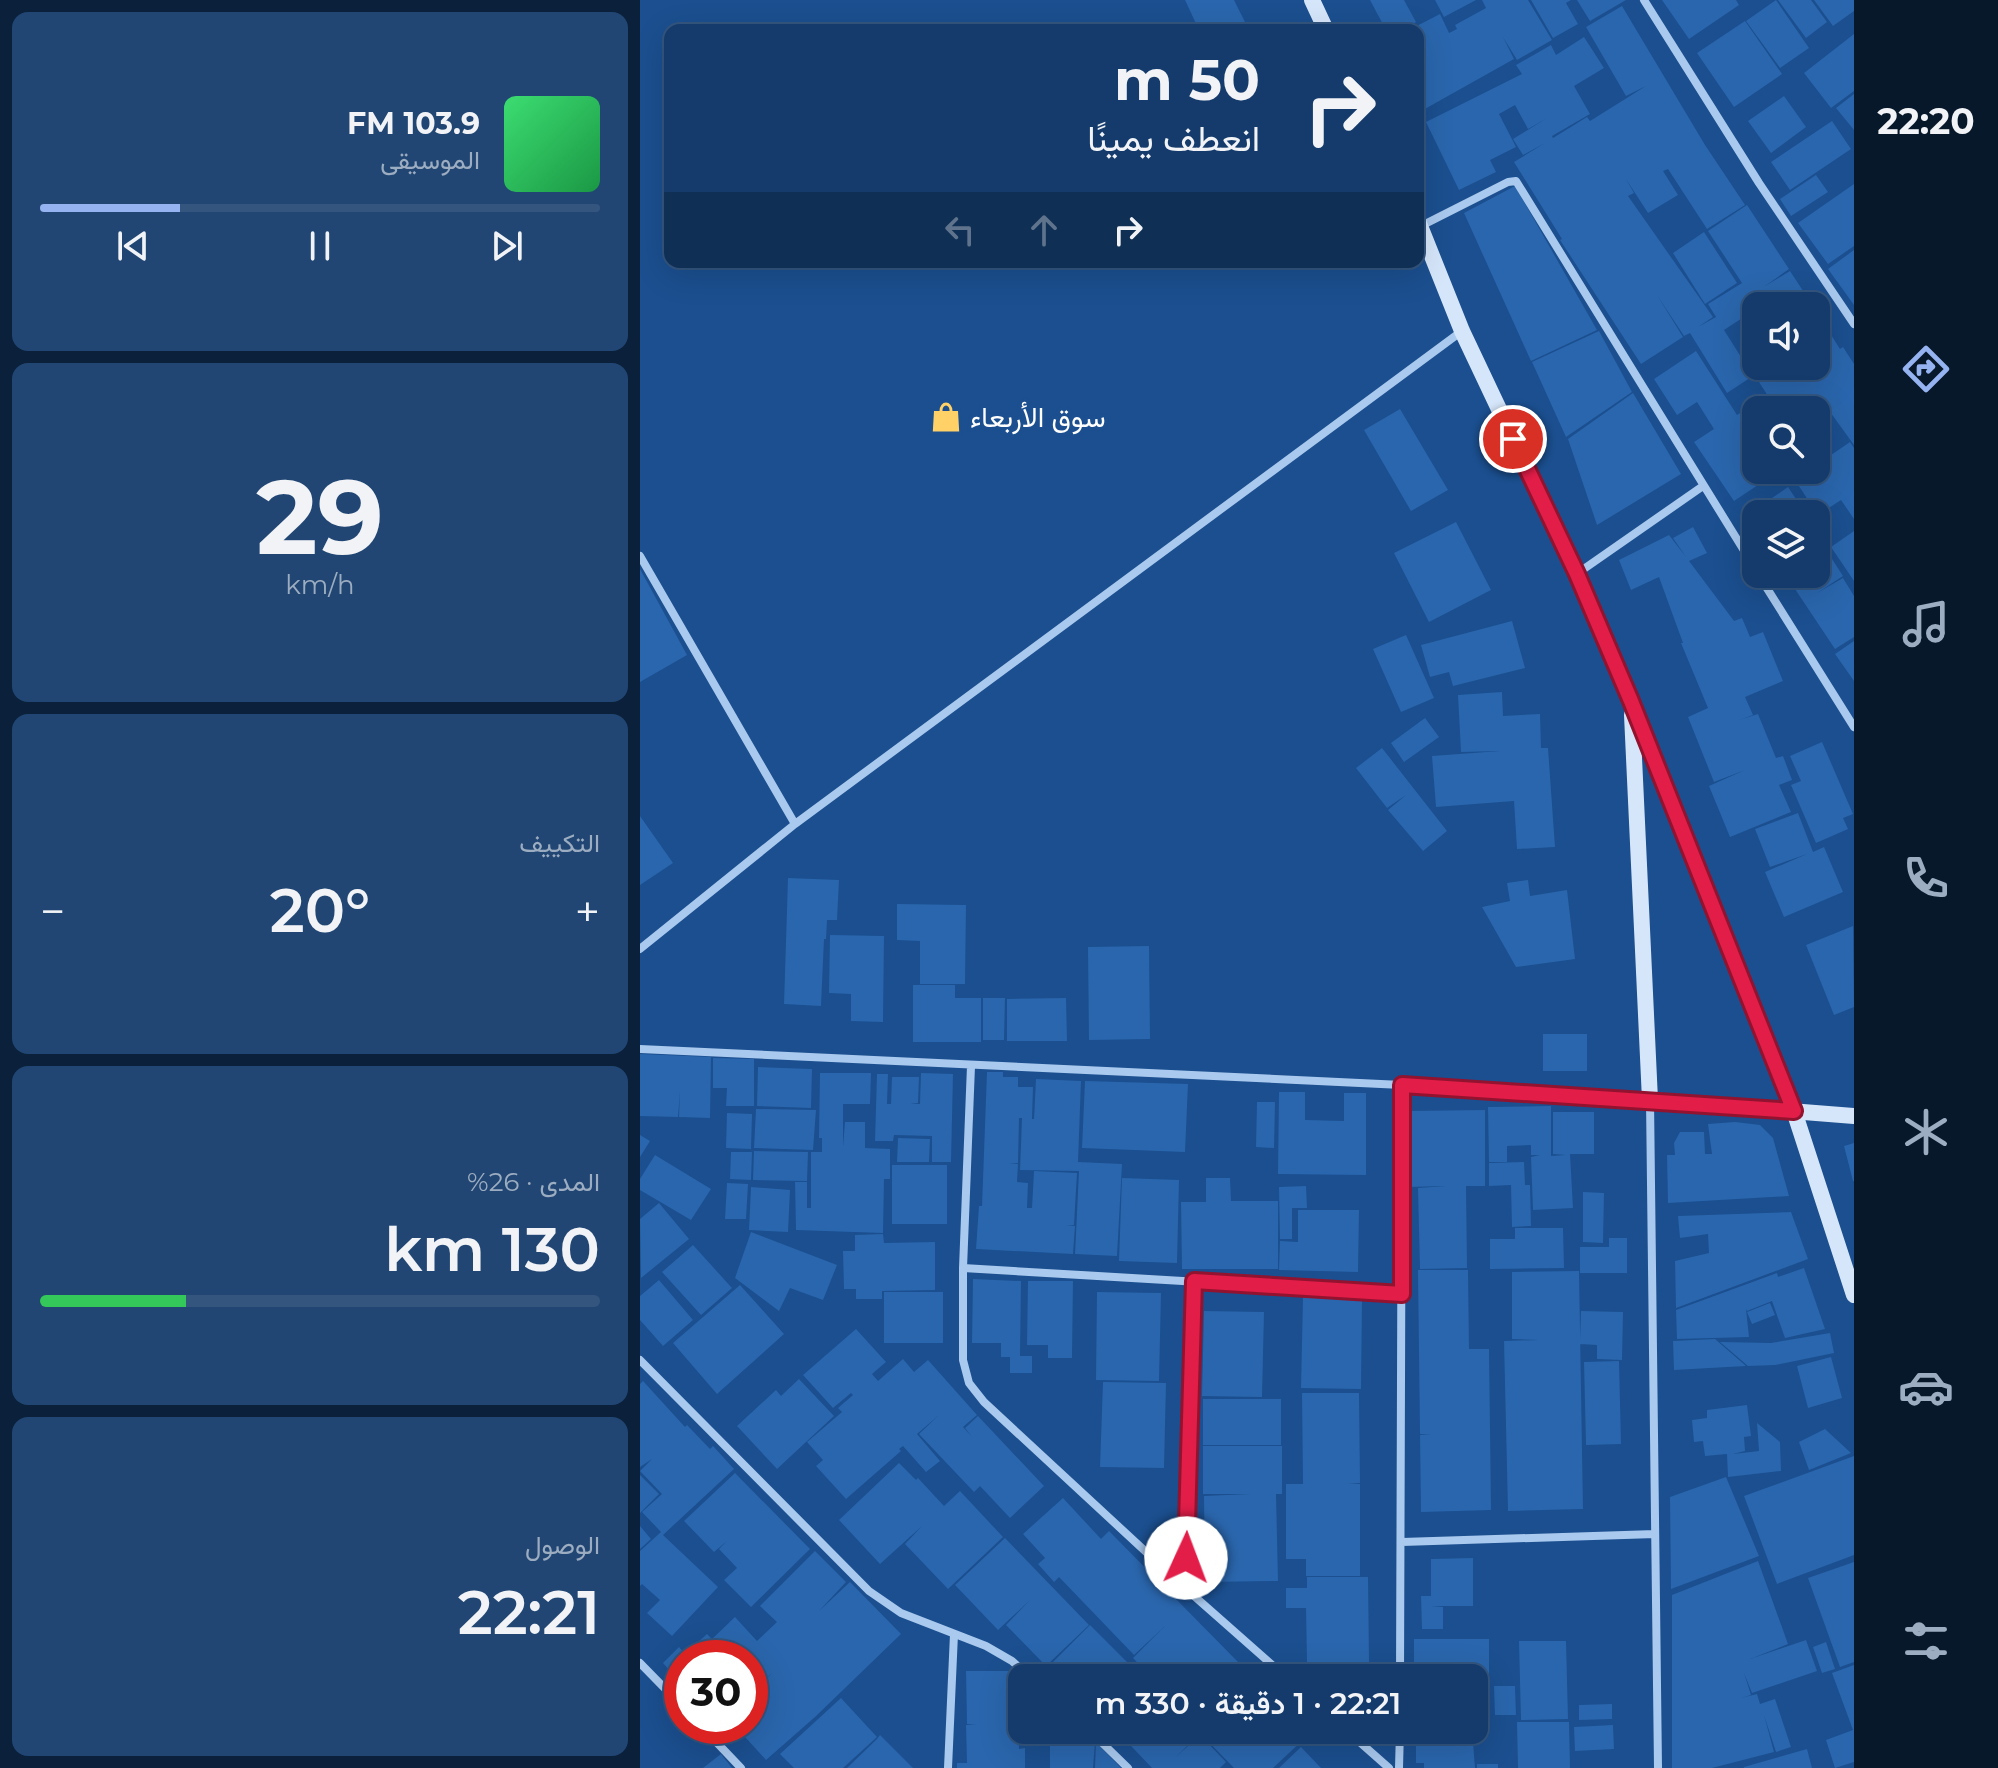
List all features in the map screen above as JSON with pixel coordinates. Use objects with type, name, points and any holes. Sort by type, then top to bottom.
[{"type":"street","points":[[1312,0],[1323,24]]},
{"type":"street","points":[[1644,0],[1759,183],[1854,324]]},
{"type":"street","points":[[1424,222],[1516,181],[1742,548]]},
{"type":"street","points":[[1424,236],[1462,331],[1577,574],[1631,701],[1794,1111],[1854,1295]]},
{"type":"street","points":[[640,949],[795,824],[1462,331]]},
{"type":"street","points":[[1577,574],[1703,486]]},
{"type":"street","points":[[640,556],[795,824]]},
{"type":"street","points":[[1767,588],[1854,727]]},
{"type":"street","points":[[1631,701],[1650,1100],[1658,1768]]},
{"type":"street","points":[[640,1049],[1402,1085],[1854,1116]]},
{"type":"street","points":[[971,1066],[963,1268],[963,1360],[969,1383],[984,1402],[1271,1664]]},
{"type":"street","points":[[1400,1664],[1402,1085]]},
{"type":"street","points":[[963,1268],[1402,1294]]},
{"type":"street","points":[[1185,1588],[1194,1281]]},
{"type":"street","points":[[640,1360],[869,1591],[901,1613],[986,1646],[1015,1664]]},
{"type":"street","points":[[1402,1542],[1655,1534]]},
{"type":"street","points":[[948,1768],[954,1634]]},
{"type":"street","points":[[640,1663],[664,1688]]},
{"type":"street","points":[[718,1744],[741,1768]]},
{"type":"street","points":[[1103,1744],[1128,1768]]},
{"type":"street","points":[[1362,1744],[1389,1768]]},
{"type":"street","points":[[1399,1768],[1400,1744]]},
{"type":"building","points":[[1185,0],[1234,0],[1246,24],[1196,24]]},
{"type":"building","points":[[1370,0],[1404,0],[1416,22],[1412,24],[1383,24]]},
{"type":"building","points":[[1435,0],[1476,0],[1444,17]]},
{"type":"building","points":[[1482,0],[1528,0],[1552,40],[1517,60],[1503,37],[1514,59],[1424,109],[1424,24],[1421,24],[1440,14],[1449,33],[1457,29],[1455,25],[1486,8]]},
{"type":"building","points":[[1531,0],[1571,0],[1566,3],[1578,24],[1553,38]]},
{"type":"building","points":[[1577,0],[1626,0],[1590,21]]},
{"type":"building","points":[[1662,0],[1736,0],[1739,5],[1689,39]]},
{"type":"building","points":[[1776,0],[1809,48],[1780,68],[1746,21]]},
{"type":"building","points":[[1778,0],[1811,0],[1827,22],[1806,38]]},
{"type":"building","points":[[1814,0],[1854,0],[1854,11],[1833,26]]},
{"type":"building","points":[[1622,6],[1705,145],[1745,205],[1707,229],[1668,169],[1663,171],[1678,195],[1648,213],[1626,179],[1634,193],[1628,196],[1713,317],[1698,327],[1716,317],[1708,304],[1742,283],[1708,231],[1747,205],[1789,269],[1765,286],[1790,271],[1804,292],[1742,292],[1742,318],[1724,330],[1742,359],[1742,380],[1747,380],[1727,393],[1690,333],[1684,336],[1657,295],[1683,337],[1641,364],[1560,240],[1514,162],[1545,143],[1523,155],[1513,139],[1547,118],[1528,129],[1515,105],[1499,114],[1516,147],[1490,160],[1496,172],[1459,190],[1426,122],[1522,74],[1516,65],[1551,45],[1556,55],[1584,37],[1604,68],[1574,86],[1590,114],[1553,138],[1587,117],[1590,121],[1646,86],[1626,96],[1586,27]]},
{"type":"building","points":[[1745,21],[1782,74],[1734,107],[1697,53]]},
{"type":"building","points":[[1854,34],[1854,91],[1831,108],[1804,73]]},
{"type":"building","points":[[1854,94],[1854,130],[1836,108]]},
{"type":"building","points":[[1784,96],[1806,127],[1771,153],[1748,121]]},
{"type":"building","points":[[1832,121],[1851,149],[1790,190],[1771,162]]},
{"type":"building","points":[[1816,175],[1828,192],[1791,216],[1780,199]]},
{"type":"building","points":[[1854,184],[1854,246],[1828,264],[1798,223]]},
{"type":"building","points":[[1515,186],[1597,330],[1531,361],[1464,213]]},
{"type":"building","points":[[1704,232],[1737,283],[1705,304],[1673,253]]},
{"type":"building","points":[[1854,250],[1854,305],[1828,269]]},
{"type":"building","points":[[1599,331],[1632,392],[1566,437],[1532,362]]},
{"type":"building","points":[[1830,333],[1854,364],[1854,445],[1830,412],[1830,396],[1768,396],[1758,380],[1830,380]]},
{"type":"building","points":[[1696,351],[1737,415],[1742,412],[1742,484],[1760,484],[1734,501],[1694,442],[1714,429],[1697,402],[1677,415],[1654,379]]},
{"type":"building","points":[[1633,393],[1681,474],[1597,525],[1568,439]]},
{"type":"building","points":[[1400,409],[1448,490],[1411,511],[1364,430]]},
{"type":"building","points":[[1850,442],[1854,448],[1854,519],[1841,500],[1830,507],[1830,500],[1808,500],[1798,484],[1830,484],[1830,453]]},
{"type":"building","points":[[1788,487],[1797,500],[1769,500]]},
{"type":"building","points":[[1456,522],[1491,590],[1429,622],[1394,553]]},
{"type":"building","points":[[1693,527],[1707,553],[1689,561],[1734,621],[1742,618],[1750,637],[1763,632],[1783,681],[1745,697],[1753,715],[1739,720],[1758,714],[1776,758],[1783,756],[1792,780],[1779,785],[1791,812],[1730,837],[1709,786],[1745,770],[1714,782],[1688,717],[1708,708],[1681,643],[1659,577],[1631,590],[1619,560],[1669,535],[1686,557],[1673,538]]},
{"type":"building","points":[[1854,531],[1854,581],[1831,547]]},
{"type":"building","points":[[1830,556],[1843,576],[1830,584]]},
{"type":"building","points":[[640,569],[687,655],[640,682]]},
{"type":"building","points":[[1843,578],[1854,596],[1854,637],[1835,649],[1794,588],[1825,588],[1817,593]]},
{"type":"building","points":[[1512,621],[1525,668],[1453,686],[1449,672],[1430,677],[1421,645]]},
{"type":"building","points":[[1406,635],[1434,698],[1401,712],[1373,649]]},
{"type":"building","points":[[1854,641],[1854,681],[1835,654]]},
{"type":"building","points":[[1502,692],[1503,716],[1540,714],[1541,748],[1548,748],[1555,847],[1517,849],[1514,801],[1436,807],[1432,756],[1500,751],[1461,752],[1458,695]]},
{"type":"building","points":[[1425,718],[1439,737],[1404,762],[1391,743]]},
{"type":"building","points":[[1822,742],[1853,814],[1843,818],[1848,829],[1816,843],[1791,785],[1801,781],[1790,756]]},
{"type":"building","points":[[1382,748],[1447,831],[1423,851],[1388,810],[1406,795],[1387,808],[1356,768]]},
{"type":"building","points":[[1798,813],[1813,852],[1824,847],[1843,892],[1784,917],[1765,872],[1807,854],[1770,867],[1755,829]]},
{"type":"building","points":[[640,816],[673,863],[640,885]]},
{"type":"building","points":[[788,878],[839,880],[837,920],[827,920],[824,939],[821,1006],[784,1004]]},
{"type":"building","points":[[1528,880],[1530,896],[1567,890],[1575,959],[1516,967],[1482,907],[1510,901],[1507,883]]},
{"type":"building","points":[[897,904],[966,905],[965,984],[920,984],[920,941],[897,940]]},
{"type":"building","points":[[1853,926],[1854,1007],[1834,1015],[1806,945]]},
{"type":"building","points":[[830,935],[884,936],[883,1022],[851,1021],[851,994],[829,993]]},
{"type":"building","points":[[1149,946],[1150,1039],[1089,1040],[1088,947]]},
{"type":"building","points":[[913,985],[955,985],[955,998],[981,998],[981,1042],[913,1042]]},
{"type":"building","points":[[983,998],[1005,998],[1004,1040],[983,1040]]},
{"type":"building","points":[[1066,998],[1067,1041],[1007,1041],[1007,999]]},
{"type":"building","points":[[1543,1034],[1587,1034],[1587,1071],[1543,1071]]},
{"type":"building","points":[[640,1054],[711,1057],[710,1118],[679,1117],[680,1091],[678,1117],[640,1116]]},
{"type":"building","points":[[713,1058],[754,1059],[754,1106],[726,1106],[727,1088],[713,1088]]},
{"type":"building","points":[[758,1067],[812,1069],[811,1108],[757,1106]]},
{"type":"building","points":[[987,1072],[1003,1072],[1003,1077],[1018,1077],[1018,1087],[1033,1087],[1032,1119],[1036,1079],[1081,1081],[1078,1162],[1122,1164],[1117,1256],[1075,1254],[1079,1171],[1020,1170],[1022,1118],[1019,1118],[1018,1163],[1009,1164],[1018,1164],[1017,1182],[1028,1183],[1027,1208],[1032,1208],[1034,1171],[1077,1173],[1074,1225],[1066,1225],[1075,1226],[1073,1254],[976,1249],[979,1206],[982,1206]]},
{"type":"building","points":[[820,1073],[871,1073],[870,1104],[843,1104],[843,1147],[845,1122],[865,1122],[865,1148],[890,1149],[890,1179],[884,1179],[883,1233],[796,1230],[795,1182],[807,1182],[807,1208],[811,1208],[811,1152],[822,1152],[822,1138],[819,1138]]},
{"type":"building","points":[[921,1073],[953,1074],[951,1162],[932,1162],[932,1136],[894,1135],[893,1141],[875,1141],[877,1074],[888,1074],[887,1104],[891,1104],[892,1077],[919,1077],[918,1103],[910,1104],[920,1104]]},
{"type":"building","points":[[1085,1081],[1188,1084],[1185,1152],[1082,1148]]},
{"type":"building","points":[[1279,1092],[1305,1092],[1305,1120],[1344,1121],[1344,1093],[1366,1093],[1366,1175],[1278,1174]]},
{"type":"building","points":[[1257,1102],[1275,1102],[1274,1148],[1256,1147]]},
{"type":"building","points":[[1551,1106],[1551,1156],[1566,1155],[1553,1154],[1553,1112],[1594,1112],[1594,1154],[1570,1154],[1573,1208],[1533,1210],[1531,1157],[1540,1155],[1531,1155],[1531,1145],[1507,1146],[1507,1162],[1489,1162],[1488,1107]]},
{"type":"building","points":[[756,1109],[816,1110],[813,1150],[754,1148]]},
{"type":"building","points":[[1485,1110],[1485,1186],[1466,1186],[1467,1268],[1420,1269],[1418,1188],[1446,1186],[1408,1187],[1407,1111]]},
{"type":"building","points":[[727,1113],[752,1114],[751,1149],[726,1148]]},
{"type":"building","points":[[1735,1122],[1760,1125],[1773,1138],[1789,1196],[1668,1203],[1667,1155],[1675,1155],[1674,1143],[1680,1132],[1704,1132],[1705,1154],[1712,1154],[1708,1124]]},
{"type":"building","points":[[640,1135],[650,1141],[640,1157]]},
{"type":"building","points":[[898,1138],[930,1139],[929,1162],[897,1162]]},
{"type":"building","points":[[1854,1143],[1854,1181],[1853,1181],[1844,1146]]},
{"type":"building","points":[[754,1151],[808,1152],[807,1181],[753,1180]]},
{"type":"building","points":[[731,1152],[752,1152],[751,1180],[730,1179]]},
{"type":"building","points":[[655,1155],[711,1189],[691,1220],[640,1190],[640,1179]]},
{"type":"building","points":[[1524,1162],[1525,1185],[1530,1185],[1531,1226],[1512,1227],[1511,1185],[1489,1186],[1489,1163]]},
{"type":"building","points":[[892,1165],[947,1165],[947,1224],[892,1224]]},
{"type":"building","points":[[1122,1178],[1179,1180],[1177,1263],[1119,1261]]},
{"type":"building","points":[[1206,1178],[1230,1178],[1231,1201],[1278,1201],[1278,1269],[1182,1269],[1181,1202],[1206,1202]]},
{"type":"building","points":[[727,1183],[748,1184],[746,1219],[725,1219]]},
{"type":"building","points":[[1306,1186],[1307,1208],[1292,1208],[1292,1239],[1280,1239],[1279,1187]]},
{"type":"building","points":[[751,1187],[790,1190],[788,1232],[749,1230]]},
{"type":"building","points":[[1583,1192],[1604,1193],[1603,1243],[1583,1242]]},
{"type":"building","points":[[659,1203],[689,1239],[641,1278],[640,1219]]},
{"type":"building","points":[[1298,1210],[1359,1210],[1358,1272],[1279,1270],[1280,1241],[1298,1242]]},
{"type":"building","points":[[1791,1212],[1808,1259],[1676,1308],[1675,1261],[1709,1253],[1708,1234],[1680,1238],[1678,1216]]},
{"type":"building","points":[[1515,1228],[1563,1228],[1564,1268],[1490,1269],[1490,1239],[1515,1239]]},
{"type":"building","points":[[751,1232],[837,1265],[823,1300],[790,1288],[779,1311],[735,1278]]},
{"type":"building","points":[[883,1234],[884,1243],[935,1242],[935,1290],[882,1291],[882,1299],[856,1299],[856,1289],[844,1289],[843,1251],[855,1251],[855,1235]]},
{"type":"building","points":[[1609,1238],[1627,1238],[1627,1273],[1580,1273],[1580,1247],[1609,1247]]},
{"type":"building","points":[[693,1245],[732,1288],[701,1315],[662,1272]]},
{"type":"building","points":[[1804,1268],[1825,1329],[1785,1338],[1772,1301],[1746,1309],[1749,1337],[1677,1339],[1676,1310],[1777,1273],[1778,1277]]},
{"type":"building","points":[[1418,1270],[1468,1270],[1469,1349],[1489,1349],[1491,1510],[1421,1512],[1420,1435],[1431,1435],[1420,1434]]},
{"type":"building","points":[[1579,1271],[1583,1509],[1508,1511],[1504,1341],[1539,1340],[1512,1339],[1512,1272]]},
{"type":"building","points":[[973,1279],[1021,1281],[1020,1356],[1032,1356],[1032,1373],[1010,1373],[1010,1357],[1001,1357],[1001,1343],[972,1343]]},
{"type":"building","points":[[659,1280],[693,1320],[663,1346],[640,1320],[640,1296]]},
{"type":"building","points":[[1028,1281],[1073,1281],[1072,1358],[1048,1358],[1048,1345],[1027,1345]]},
{"type":"building","points":[[740,1285],[784,1334],[717,1394],[673,1343]]},
{"type":"building","points":[[884,1292],[943,1292],[943,1343],[884,1343]]},
{"type":"building","points":[[1097,1292],[1161,1293],[1159,1381],[1096,1380]]},
{"type":"building","points":[[1303,1297],[1362,1299],[1361,1389],[1301,1388]]},
{"type":"building","points":[[1770,1303],[1775,1315],[1752,1324],[1747,1312]]},
{"type":"building","points":[[1204,1311],[1264,1312],[1262,1397],[1202,1396]]},
{"type":"building","points":[[1581,1311],[1623,1312],[1622,1360],[1597,1359],[1597,1345],[1580,1344]]},
{"type":"building","points":[[856,1329],[886,1362],[872,1374],[878,1381],[903,1359],[914,1372],[928,1360],[977,1415],[963,1427],[972,1437],[965,1428],[978,1416],[1044,1486],[1010,1518],[980,1486],[974,1492],[919,1434],[939,1415],[917,1434],[940,1461],[926,1472],[903,1446],[846,1499],[816,1466],[823,1460],[807,1442],[842,1412],[838,1408],[853,1395],[851,1393],[833,1408],[803,1375]]},
{"type":"building","points":[[1830,1333],[1834,1353],[1775,1365],[1748,1366],[1720,1342],[1771,1343]]},
{"type":"building","points":[[1715,1339],[1746,1366],[1674,1370],[1673,1341]]},
{"type":"building","points":[[1831,1357],[1842,1398],[1808,1408],[1797,1366]]},
{"type":"building","points":[[1619,1361],[1621,1444],[1586,1445],[1584,1362]]},
{"type":"building","points":[[799,1379],[834,1416],[777,1469],[737,1426],[776,1390],[781,1396]]},
{"type":"building","points":[[643,1381],[685,1427],[687,1425],[710,1449],[713,1446],[734,1469],[663,1535],[718,1587],[672,1636],[647,1613],[660,1600],[642,1584],[640,1586],[640,1551],[661,1532],[642,1512],[662,1494],[640,1471],[652,1459],[640,1467],[640,1384]]},
{"type":"building","points":[[1103,1382],[1166,1383],[1164,1468],[1100,1467]]},
{"type":"building","points":[[1302,1393],[1359,1393],[1360,1483],[1348,1484],[1360,1484],[1360,1576],[1306,1576],[1306,1559],[1286,1559],[1286,1484],[1303,1484]]},
{"type":"building","points":[[1203,1399],[1281,1399],[1281,1445],[1203,1445]]},
{"type":"building","points":[[1747,1405],[1751,1436],[1744,1437],[1745,1451],[1733,1454],[1759,1451],[1757,1423],[1780,1442],[1781,1471],[1728,1477],[1727,1454],[1705,1456],[1703,1441],[1694,1442],[1692,1420],[1707,1418],[1707,1410]]},
{"type":"building","points":[[1825,1429],[1851,1453],[1809,1470],[1799,1442]]},
{"type":"building","points":[[1203,1446],[1282,1446],[1282,1494],[1276,1494],[1278,1581],[1205,1582],[1204,1496],[1250,1494],[1203,1494]]},
{"type":"building","points":[[1854,1456],[1854,1555],[1777,1584],[1744,1496]]},
{"type":"building","points":[[899,1463],[944,1506],[960,1491],[1003,1537],[948,1589],[905,1544],[922,1526],[880,1564],[839,1520]]},
{"type":"building","points":[[735,1473],[810,1549],[751,1607],[724,1580],[737,1568],[719,1549],[727,1541],[714,1552],[684,1521]]},
{"type":"building","points":[[640,1475],[659,1494],[640,1513]]},
{"type":"building","points":[[1726,1477],[1759,1556],[1671,1589],[1670,1497]]},
{"type":"building","points":[[1063,1498],[1101,1539],[1109,1531],[1239,1663],[1139,1664],[1133,1658],[1165,1626],[1134,1655],[1059,1577],[1054,1582],[1038,1564],[1045,1558],[1023,1534]]},
{"type":"building","points":[[640,1526],[651,1539],[640,1549]]},
{"type":"building","points":[[1005,1538],[1089,1625],[1048,1664],[1044,1664],[1006,1625],[1030,1600],[998,1630],[955,1585]]},
{"type":"building","points":[[815,1551],[846,1582],[819,1611],[850,1582],[901,1634],[766,1760],[751,1744],[768,1744],[768,1677],[772,1673],[768,1677],[768,1640],[758,1640],[777,1622],[760,1606]]},
{"type":"building","points":[[1473,1558],[1473,1606],[1431,1606],[1443,1607],[1443,1629],[1422,1629],[1421,1596],[1431,1596],[1431,1559]]},
{"type":"building","points":[[1758,1561],[1788,1644],[1750,1659],[1806,1640],[1817,1671],[1752,1693],[1744,1673],[1751,1695],[1741,1698],[1757,1694],[1760,1704],[1775,1699],[1791,1747],[1776,1752],[1764,1715],[1774,1752],[1712,1768],[1672,1768],[1672,1595]]},
{"type":"building","points":[[1854,1562],[1854,1662],[1840,1667],[1808,1578]]},
{"type":"building","points":[[1307,1577],[1368,1577],[1369,1662],[1307,1662],[1306,1608],[1286,1608],[1286,1588],[1307,1588]]},
{"type":"building","points":[[735,1617],[756,1640],[700,1640],[707,1634],[712,1639]]},
{"type":"building","points":[[1090,1625],[1128,1664],[1051,1664]]},
{"type":"building","points":[[1414,1639],[1489,1639],[1489,1713],[1488,1664],[1414,1664]]},
{"type":"building","points":[[1519,1641],[1566,1641],[1568,1719],[1521,1720]]},
{"type":"building","points":[[1826,1642],[1835,1669],[1822,1673],[1813,1647]]},
{"type":"building","points":[[1854,1665],[1854,1762],[1835,1768],[1826,1740],[1853,1730],[1832,1673]]},
{"type":"building","points":[[966,1671],[1008,1671],[1008,1744],[1019,1744],[1019,1749],[1025,1748],[1025,1768],[957,1768],[957,1763],[967,1763],[966,1725],[976,1725],[967,1724]]},
{"type":"building","points":[[1494,1686],[1515,1686],[1516,1715],[1495,1715]]},
{"type":"building","points":[[841,1698],[877,1737],[843,1768],[794,1768],[780,1754]]},
{"type":"building","points":[[1612,1704],[1612,1719],[1579,1720],[1579,1705]]},
{"type":"building","points":[[1517,1722],[1569,1722],[1570,1768],[1518,1768]]},
{"type":"building","points":[[1613,1725],[1614,1749],[1575,1751],[1574,1727]]},
{"type":"building","points":[[880,1735],[913,1768],[847,1768],[877,1739]]},
{"type":"building","points":[[1050,1744],[1095,1744],[1093,1768],[1050,1768]]},
{"type":"building","points":[[1098,1744],[1121,1768],[1095,1768]]},
{"type":"building","points":[[1129,1744],[1189,1744],[1176,1757],[1190,1744],[1209,1744],[1226,1762],[1220,1768],[1152,1768]]},
{"type":"building","points":[[1211,1744],[1299,1744],[1273,1768],[1234,1768]]},
{"type":"building","points":[[1416,1744],[1473,1744],[1475,1768],[1424,1768],[1424,1763],[1416,1763]]},
{"type":"building","points":[[1301,1747],[1321,1768],[1279,1768]]},
{"type":"building","points":[[1807,1749],[1812,1768],[1744,1768],[1744,1767]]},
{"type":"building","points":[[721,1754],[732,1768],[703,1768]]},
{"type":"building","points":[[1477,1764],[1498,1764],[1498,1768],[1477,1768]]},
{"type":"place","name":"سوق الأربعاء","points":[[946,417]]},
{"type":"route","points":[[1186,1558],[1194,1281],[1402,1294],[1402,1085],[1794,1111],[1631,701],[1577,574],[1513,439]]}]
